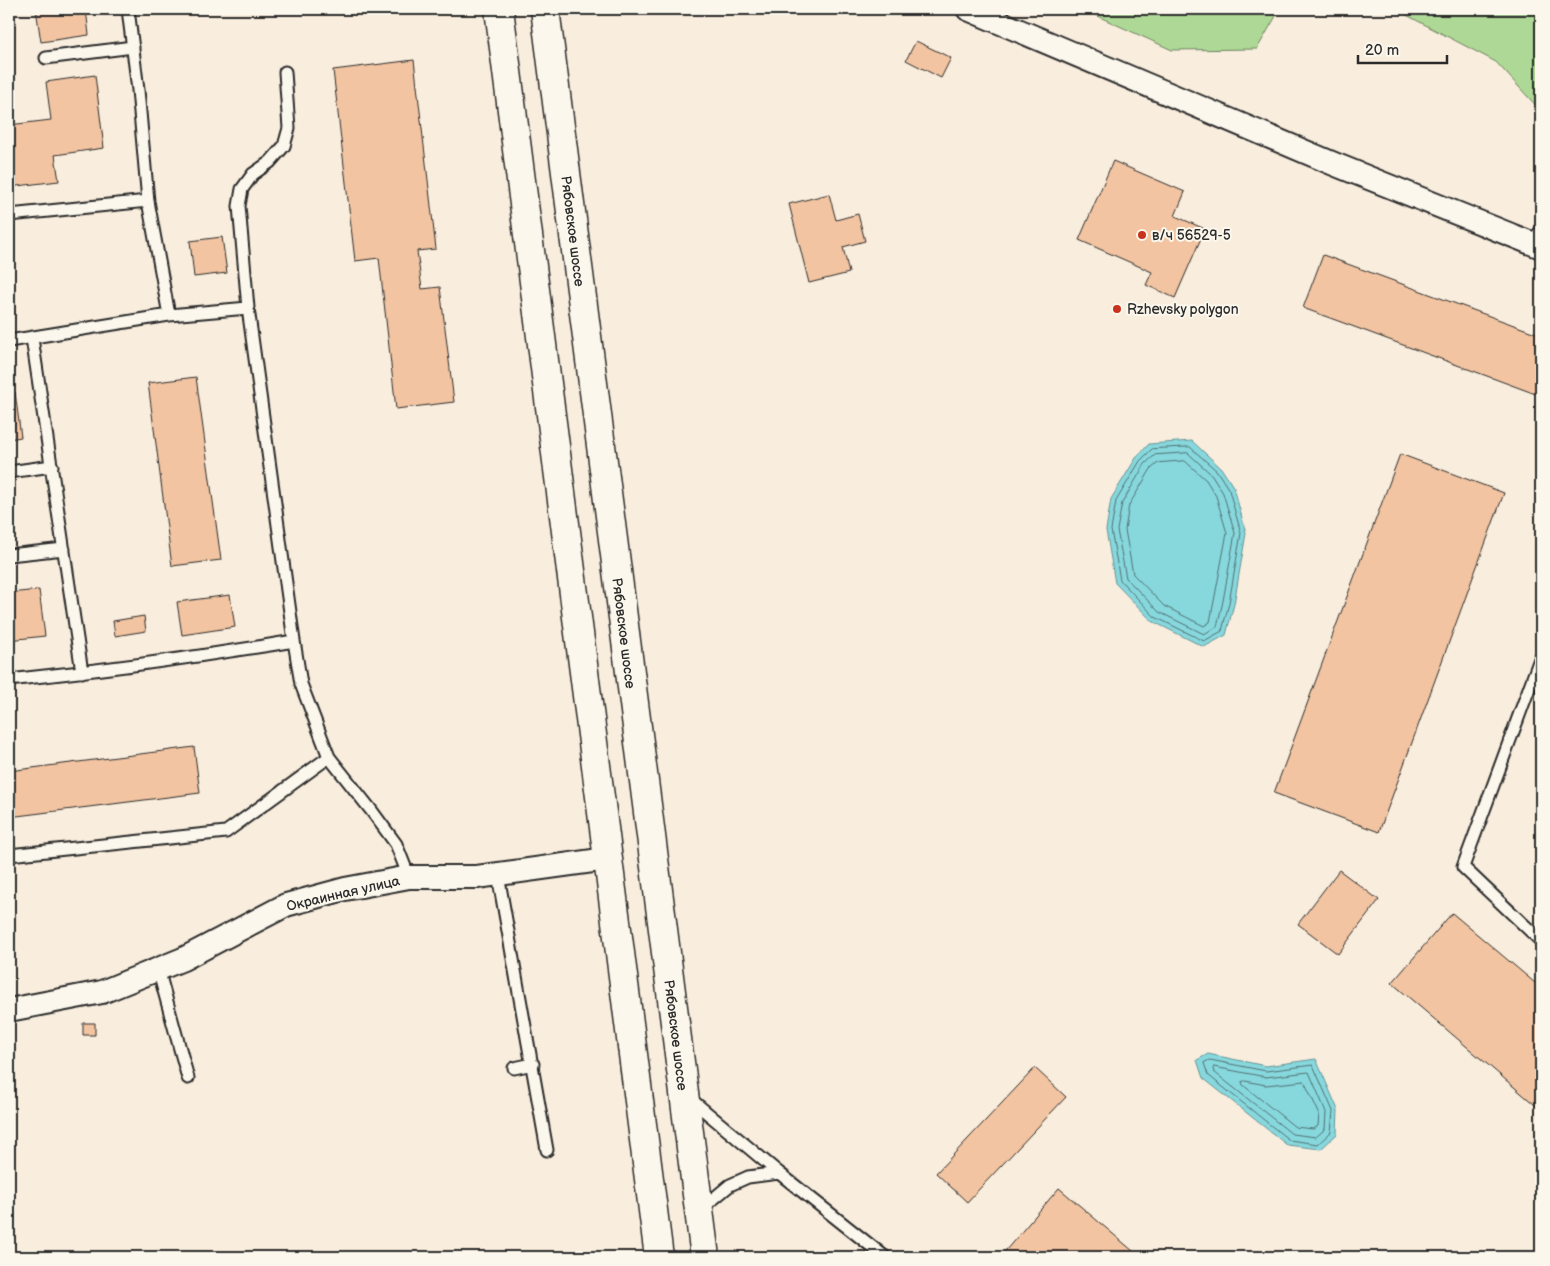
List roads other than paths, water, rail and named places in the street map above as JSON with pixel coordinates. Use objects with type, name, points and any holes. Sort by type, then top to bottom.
[{"type":"main road","points":[[492,9],[500,21],[659,1257]]},
{"type":"main road","name":"Рябовское шоссе","points":[[545,9],[705,1257]]},
{"type":"street","points":[[968,9],[1334,164],[1538,240]]},
{"type":"street","name":"Окраинная улица","points":[[9,1010],[102,992],[183,959],[286,905],[345,890],[409,877],[478,877],[608,859]]},
{"type":"lane","points":[[128,9],[148,202],[169,315]]},
{"type":"lane","points":[[46,58],[133,47]]},
{"type":"lane","points":[[285,72],[289,128],[284,146],[270,162],[253,174],[242,188],[239,206],[248,308],[294,641],[301,684],[329,757],[396,844],[409,877]]},
{"type":"lane","points":[[9,215],[148,202]]},
{"type":"lane","points":[[9,341],[169,315],[248,308]]},
{"type":"lane","points":[[32,338],[82,672]]},
{"type":"lane","points":[[9,472],[52,466]]},
{"type":"lane","points":[[9,555],[64,549]]},
{"type":"lane","points":[[9,680],[203,656],[294,641]]},
{"type":"lane","points":[[1541,656],[1463,867],[1541,941]]},
{"type":"lane","points":[[9,856],[226,832],[329,757]]},
{"type":"lane","points":[[498,875],[547,1150]]},
{"type":"lane","points":[[158,969],[188,1078]]},
{"type":"lane","points":[[514,1068],[533,1064]]},
{"type":"lane","points":[[683,1093],[885,1257]]},
{"type":"lane","points":[[699,1211],[730,1185],[748,1177],[780,1173]]},
{"type":"water","points":[[1192,441],[1221,468],[1234,488],[1246,533],[1234,604],[1226,635],[1204,647],[1152,621],[1115,583],[1106,530],[1111,499],[1136,458],[1149,444]]},
{"type":"water","points":[[1208,1054],[1266,1066],[1316,1059],[1338,1110],[1337,1134],[1321,1149],[1287,1145],[1203,1078],[1197,1060]]},
{"type":"place","name":"в/ч 56529-5","points":[[1142,235]]},
{"type":"place","name":"Rzhevsky polygon","points":[[1117,309]]}]
